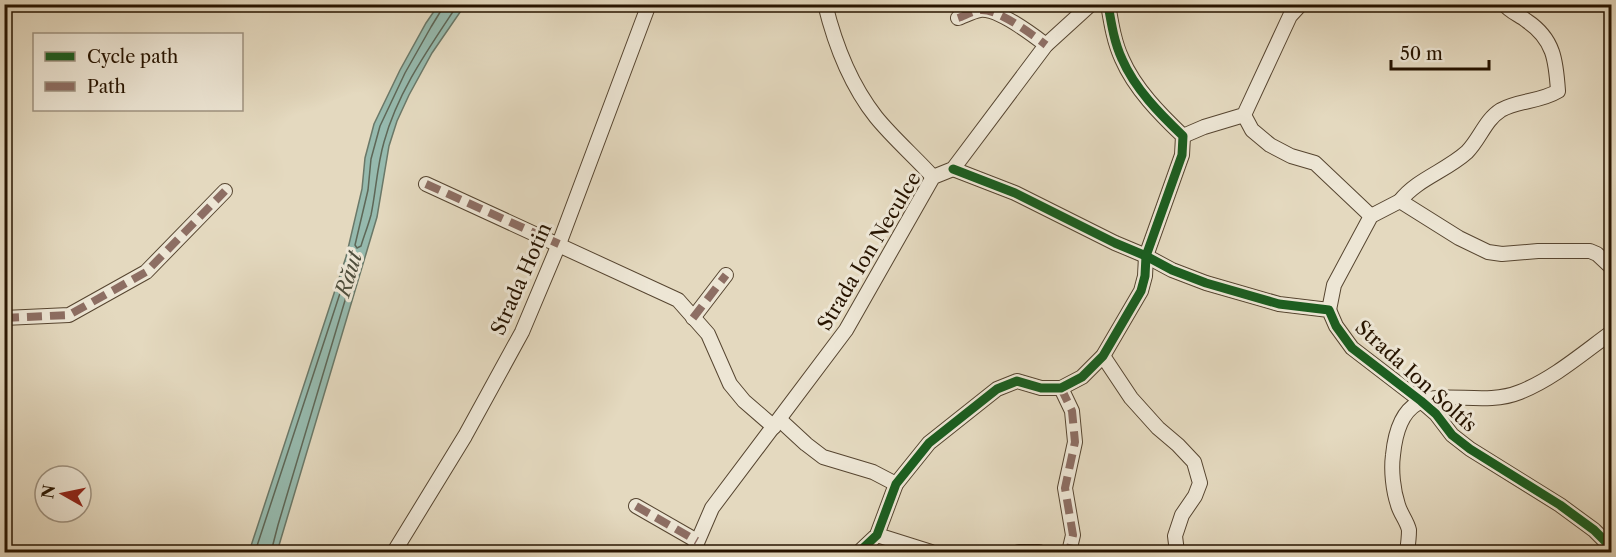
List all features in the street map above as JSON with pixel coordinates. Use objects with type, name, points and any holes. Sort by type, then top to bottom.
[{"type":"street","name":"Strada Hotin","points":[[394,552],[465,436],[522,332],[559,244],[649,4]]},
{"type":"street","points":[[825,4],[833,35],[850,76],[876,117],[933,177]]},
{"type":"street","points":[[859,552],[877,535],[896,484],[929,443],[997,389],[1017,381],[1041,388],[1061,388],[1082,377],[1103,356],[1141,291],[1145,276],[1146,256],[1182,155],[1183,136],[1158,111],[1122,60],[1108,4]]},
{"type":"street","points":[[1183,136],[1244,115],[1290,16],[1301,4]]},
{"type":"street","points":[[1086,6],[1046,45],[953,169],[1015,193],[1114,243],[1206,283],[1279,304],[1329,310],[1334,285],[1371,216],[1400,201],[1413,188],[1466,153],[1488,120],[1500,111],[1513,104],[1547,98],[1558,91],[1556,60],[1545,36],[1529,21],[1504,4]]},
{"type":"street","points":[[958,18],[980,10],[999,15],[1046,45]]},
{"type":"street","points":[[1244,115],[1252,130],[1270,145],[1291,156],[1315,163],[1371,216]]},
{"type":"street","name":"Strada Ion Neculce","points":[[636,506],[695,547],[712,508],[846,330],[933,177],[953,169]]},
{"type":"street","points":[[426,184],[678,300],[708,334],[730,384],[744,401],[823,457],[873,472],[896,484]]},
{"type":"street","points":[[4,318],[69,315],[146,272],[225,191]]},
{"type":"street","points":[[1400,201],[1459,238],[1488,252],[1502,254],[1590,251],[1611,268]]},
{"type":"street","points":[[693,318],[726,275]]},
{"type":"street","name":"Strada Ion Soltîs","points":[[1329,310],[1336,326],[1352,348],[1436,414],[1452,435],[1470,449],[1560,505],[1594,530],[1611,548]]},
{"type":"street","points":[[1407,552],[1409,529],[1397,504],[1392,457],[1395,435],[1402,416],[1421,401],[1449,397],[1480,399],[1518,393],[1534,386],[1611,332]]},
{"type":"street","points":[[1103,356],[1131,398],[1158,428],[1194,462],[1200,483],[1195,496],[1182,515],[1174,536],[1177,552]]},
{"type":"street","points":[[1061,388],[1072,411],[1075,442],[1065,488],[1073,535],[1069,552]]},
{"type":"street","points":[[877,535],[931,552]]},
{"type":"street","points":[[1019,552],[1039,552]]},
{"type":"water","name":"Răut","points":[[439,4],[465,5],[432,53],[397,121],[389,146],[377,217],[277,552],[249,552],[346,257],[362,189],[365,158],[374,124],[400,70]]},
{"type":"marked path","points":[[1083,4],[1086,8]]},
{"type":"marked path","points":[[958,18],[980,10],[996,13],[1046,45]]},
{"type":"marked path","points":[[426,184],[559,244]]},
{"type":"marked path","points":[[4,318],[69,315],[146,272],[225,191]]},
{"type":"marked path","points":[[693,318],[726,275]]},
{"type":"marked path","points":[[1061,388],[1072,411],[1075,442],[1065,488],[1073,535],[1069,552]]},
{"type":"marked path","points":[[636,506],[697,541]]},
{"type":"cycle path","points":[[859,552],[877,535],[896,484],[929,443],[997,389],[1017,381],[1041,388],[1061,388],[1082,377],[1103,356],[1141,291],[1145,276],[1146,256],[1182,155],[1183,136],[1149,100],[1127,70],[1117,46],[1108,4]]},
{"type":"cycle path","points":[[953,169],[1015,193],[1172,270],[1206,283],[1279,304],[1329,310],[1336,326],[1352,348],[1436,414],[1452,435],[1470,449],[1560,505],[1594,530],[1612,548]]}]
